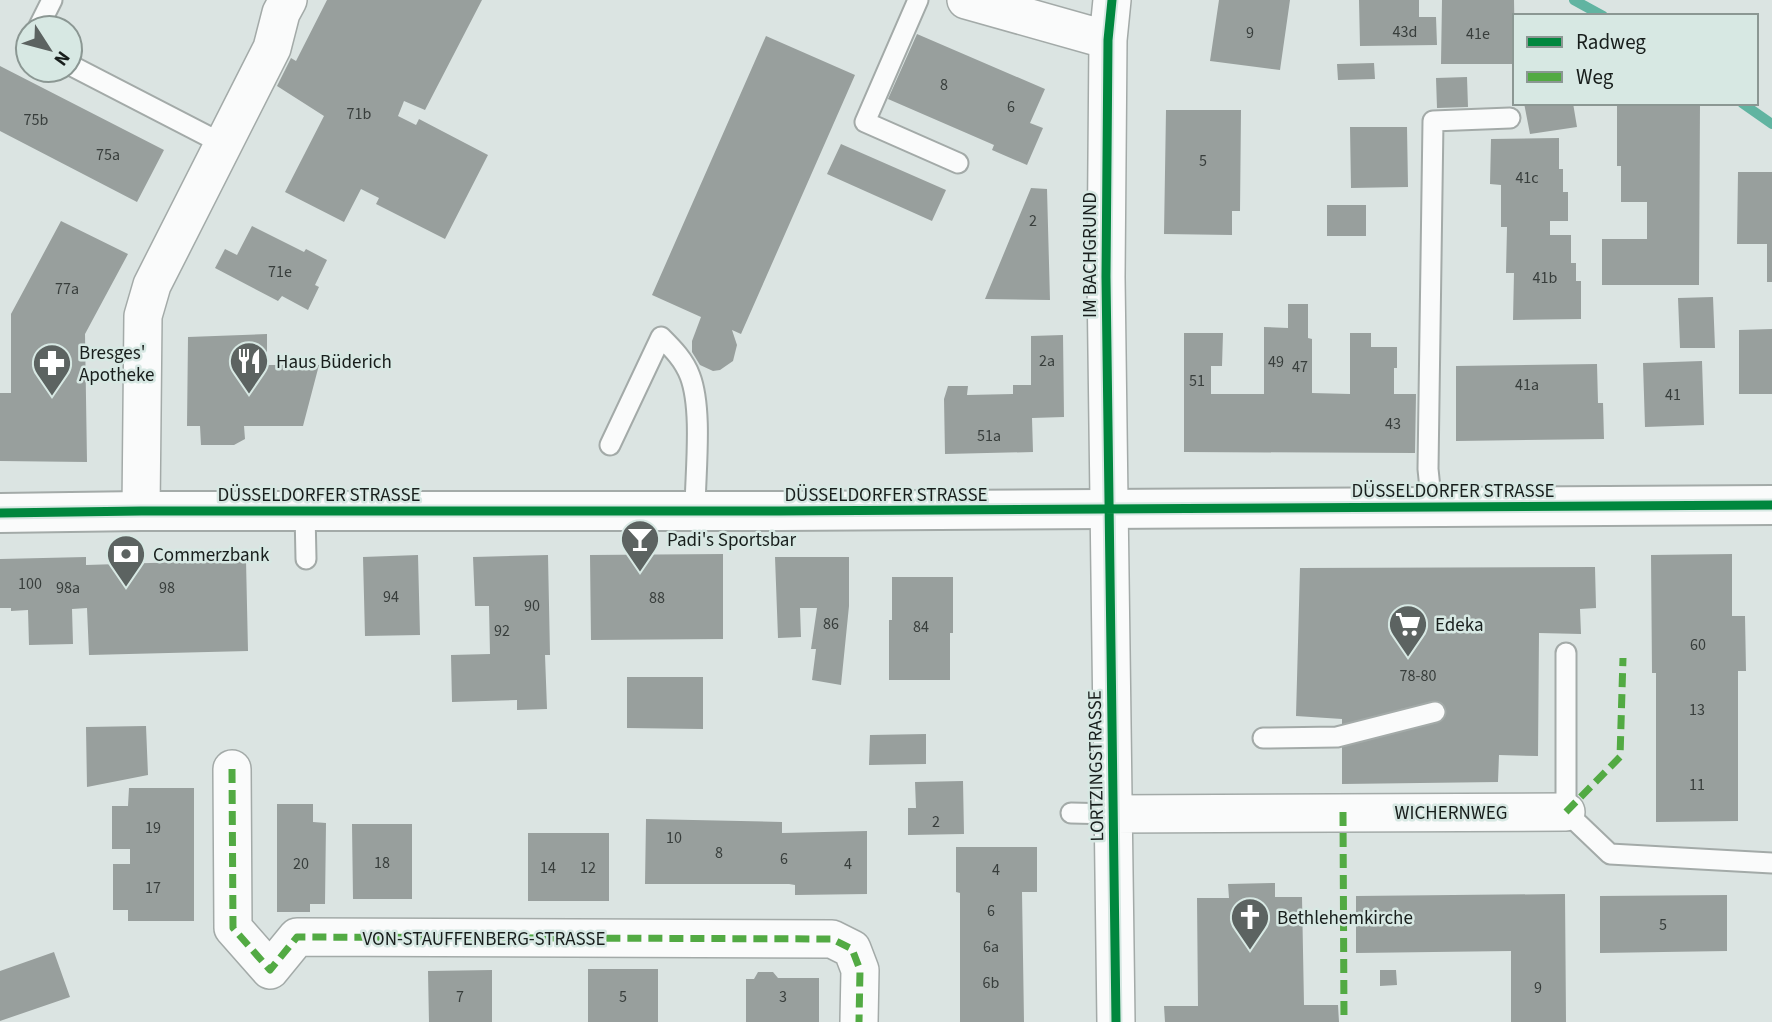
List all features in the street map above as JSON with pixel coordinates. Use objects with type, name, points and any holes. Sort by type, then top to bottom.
[{"type":"main road","name":"DÜSSELDORFER STRASSE","points":[[0,513],[695,512],[1772,505]]},
{"type":"street","points":[[141,511],[143,316],[154,277],[272,48],[281,13],[288,0]]},
{"type":"street","points":[[966,0],[1108,40]]},
{"type":"street","name":"IM BACHGRUND","points":[[1110,510],[1106,277],[1108,40],[1112,0]]},
{"type":"street","name":"LORTZINGSTRASSE","points":[[1110,510],[1116,1022]]},
{"type":"street","name":"VON-STAUFFENBERG-STRASSE","points":[[232,769],[233,928],[270,970],[298,937],[832,939],[852,950],[860,970],[859,1022]]},
{"type":"street","name":"WICHERNWEG","points":[[1114,814],[1200,806],[1566,812]]},
{"type":"lane","points":[[918,0],[864,122],[958,163]]},
{"type":"lane","points":[[84,72],[223,144]]},
{"type":"lane","points":[[1432,508],[1428,469],[1433,121],[1510,118]]},
{"type":"lane","points":[[610,445],[662,337],[680,356],[691,377],[696,425],[695,512]]},
{"type":"lane","points":[[304,512],[306,559]]},
{"type":"lane","points":[[1566,653],[1566,812],[1610,855],[1772,863]]},
{"type":"lane","points":[[1263,738],[1337,737],[1435,712]]},
{"type":"lane","points":[[1071,813],[1114,814]]},
{"type":"building","points":[[327,0],[482,0],[425,110],[404,101],[398,116],[416,125],[419,119],[488,155],[445,239],[376,204],[379,198],[361,189],[344,222],[285,192],[324,116],[277,86],[291,58],[296,61]]},
{"type":"building","points":[[1219,0],[1290,0],[1280,70],[1210,61]]},
{"type":"building","points":[[1359,0],[1419,0],[1419,17],[1436,17],[1437,45],[1360,46]]},
{"type":"building","points":[[1442,0],[1514,0],[1513,64],[1441,64]]},
{"type":"building","points":[[917,34],[1045,89],[1030,123],[1043,128],[1027,165],[992,150],[994,145],[888,99]]},
{"type":"building","points":[[766,36],[855,75],[741,334],[732,330],[737,345],[733,361],[720,370],[713,371],[700,365],[692,352],[692,341],[701,317],[652,295]]},
{"type":"building","points":[[1374,63],[1375,79],[1338,80],[1337,64]]},
{"type":"building","points":[[0,66],[14,73],[14,84],[35,84],[164,150],[137,202],[0,131]]},
{"type":"building","points":[[1467,77],[1468,107],[1437,108],[1436,78]]},
{"type":"building","points":[[1524,105],[1573,105],[1577,127],[1530,134]]},
{"type":"building","points":[[1617,105],[1700,105],[1699,285],[1602,285],[1602,239],[1647,239],[1647,202],[1621,202],[1621,166],[1617,166]]},
{"type":"building","points":[[1166,110],[1241,110],[1240,211],[1232,211],[1232,235],[1164,234]]},
{"type":"building","points":[[1350,127],[1407,127],[1408,187],[1351,188]]},
{"type":"building","points":[[1559,138],[1559,169],[1563,169],[1563,192],[1568,192],[1568,221],[1550,221],[1550,235],[1571,235],[1571,263],[1576,263],[1576,281],[1581,281],[1581,319],[1513,320],[1514,273],[1506,273],[1507,227],[1501,227],[1501,185],[1490,184],[1491,139]]},
{"type":"building","points":[[841,144],[946,190],[932,221],[827,174]]},
{"type":"building","points":[[1738,172],[1772,172],[1772,282],[1767,282],[1767,244],[1737,244]]},
{"type":"building","points":[[1031,188],[1047,189],[1050,300],[985,299]]},
{"type":"building","points":[[1327,205],[1366,205],[1366,236],[1327,236]]},
{"type":"building","points":[[61,221],[128,254],[85,334],[87,462],[0,461],[0,393],[11,393],[11,314]]},
{"type":"building","points":[[252,226],[304,252],[306,249],[327,260],[315,285],[319,287],[308,310],[282,296],[278,301],[215,268],[225,249],[237,255]]},
{"type":"building","points":[[1713,297],[1715,348],[1680,348],[1678,298]]},
{"type":"building","points":[[1288,304],[1308,304],[1308,338],[1312,339],[1312,393],[1350,394],[1350,333],[1371,333],[1371,347],[1397,347],[1394,394],[1416,394],[1415,453],[1184,452],[1184,333],[1223,333],[1222,366],[1211,366],[1211,394],[1264,394],[1264,327],[1288,328]]},
{"type":"building","points":[[1772,329],[1772,394],[1739,394],[1739,330]]},
{"type":"building","name":"Haus Büderich","points":[[267,334],[267,365],[319,365],[303,426],[244,426],[245,439],[234,445],[201,445],[200,426],[187,426],[188,337]]},
{"type":"building","points":[[1063,335],[1064,417],[1032,418],[1033,452],[945,454],[944,399],[948,386],[968,386],[967,395],[1013,394],[1013,385],[1031,385],[1031,336]]},
{"type":"building","points":[[1702,361],[1704,425],[1645,427],[1643,363]]},
{"type":"building","points":[[1597,364],[1598,403],[1603,403],[1604,439],[1456,441],[1456,366]]},
{"type":"building","points":[[723,554],[723,639],[591,640],[590,555]]},
{"type":"building","points":[[1732,554],[1732,616],[1745,616],[1746,671],[1738,671],[1738,821],[1656,822],[1656,673],[1652,673],[1651,555]]},
{"type":"building","points":[[418,555],[420,635],[365,636],[363,557]]},
{"type":"building","points":[[548,555],[550,655],[545,655],[547,709],[517,710],[517,700],[452,702],[451,655],[490,654],[489,606],[475,606],[473,557]]},
{"type":"building","points":[[86,557],[86,565],[246,560],[248,651],[89,655],[87,608],[72,609],[73,644],[29,645],[28,610],[11,611],[11,608],[0,608],[0,559]]},
{"type":"building","points":[[775,557],[849,557],[849,606],[841,685],[812,680],[816,649],[811,649],[817,608],[800,608],[801,637],[778,638]]},
{"type":"building","points":[[1595,567],[1596,608],[1580,609],[1581,634],[1539,633],[1538,756],[1499,755],[1498,782],[1342,784],[1342,719],[1296,716],[1300,568]]},
{"type":"building","points":[[892,577],[953,577],[950,680],[889,680]]},
{"type":"building","points":[[627,677],[703,677],[703,729],[627,728]]},
{"type":"building","points":[[146,726],[148,775],[87,787],[86,727]]},
{"type":"building","points":[[926,734],[926,764],[869,765],[870,735]]},
{"type":"building","points":[[963,781],[964,834],[908,835],[908,808],[916,808],[915,782]]},
{"type":"building","points":[[129,788],[194,788],[194,921],[128,921],[128,910],[113,910],[113,864],[130,864],[130,849],[112,849],[112,806],[128,806]]},
{"type":"building","points":[[277,804],[313,804],[313,822],[326,823],[325,904],[310,904],[310,912],[277,912]]},
{"type":"building","points":[[646,819],[782,822],[782,833],[867,831],[867,894],[795,895],[795,885],[789,884],[645,884]]},
{"type":"building","points":[[352,824],[412,824],[412,899],[353,899]]},
{"type":"building","points":[[528,833],[609,833],[609,901],[528,901]]},
{"type":"building","points":[[956,847],[1037,847],[1037,892],[1022,892],[1024,1022],[960,1022],[960,893],[956,892]]},
{"type":"building","name":"Bethlehemkirche","points":[[1275,883],[1275,897],[1302,897],[1304,1005],[1338,1005],[1339,1022],[1165,1022],[1164,1006],[1198,1006],[1197,898],[1229,898],[1228,884]]},
{"type":"building","points":[[1565,894],[1566,1022],[1511,1022],[1511,951],[1356,953],[1356,896]]},
{"type":"building","points":[[1727,895],[1727,951],[1600,953],[1600,896]]},
{"type":"building","points":[[54,952],[70,997],[0,1021],[0,971]]},
{"type":"building","points":[[588,969],[658,969],[658,1022],[588,1022]]},
{"type":"building","points":[[492,970],[492,1022],[429,1022],[428,971]]},
{"type":"building","points":[[1380,970],[1396,970],[1397,985],[1380,986]]},
{"type":"building","points":[[758,972],[773,972],[778,978],[819,978],[819,1022],[746,1022],[746,979],[754,979]]},
{"type":"waterway","points":[[1574,0],[1599,14]]},
{"type":"waterway","points":[[1745,105],[1772,124]]},
{"type":"marked path","points":[[1566,812],[1620,757],[1623,658]]},
{"type":"marked path","points":[[232,769],[233,928],[270,970],[297,937],[832,939],[852,949],[860,970],[859,1022]]},
{"type":"marked path","points":[[1343,812],[1344,1022]]},
{"type":"cycle path","points":[[1112,0],[1108,40],[1106,277],[1116,1022]]},
{"type":"cycle path","points":[[0,513],[1772,505]]},
{"type":"place","name":"Haus Büderich","points":[[249,395]]},
{"type":"place","name":"Bresges' Apotheke","points":[[52,397]]},
{"type":"place","name":"Padi's Sportsbar","points":[[640,573]]},
{"type":"place","name":"Commerzbank","points":[[126,588]]},
{"type":"place","name":"Edeka","points":[[1408,658]]},
{"type":"place","name":"Bethlehemkirche","points":[[1250,951]]}]
